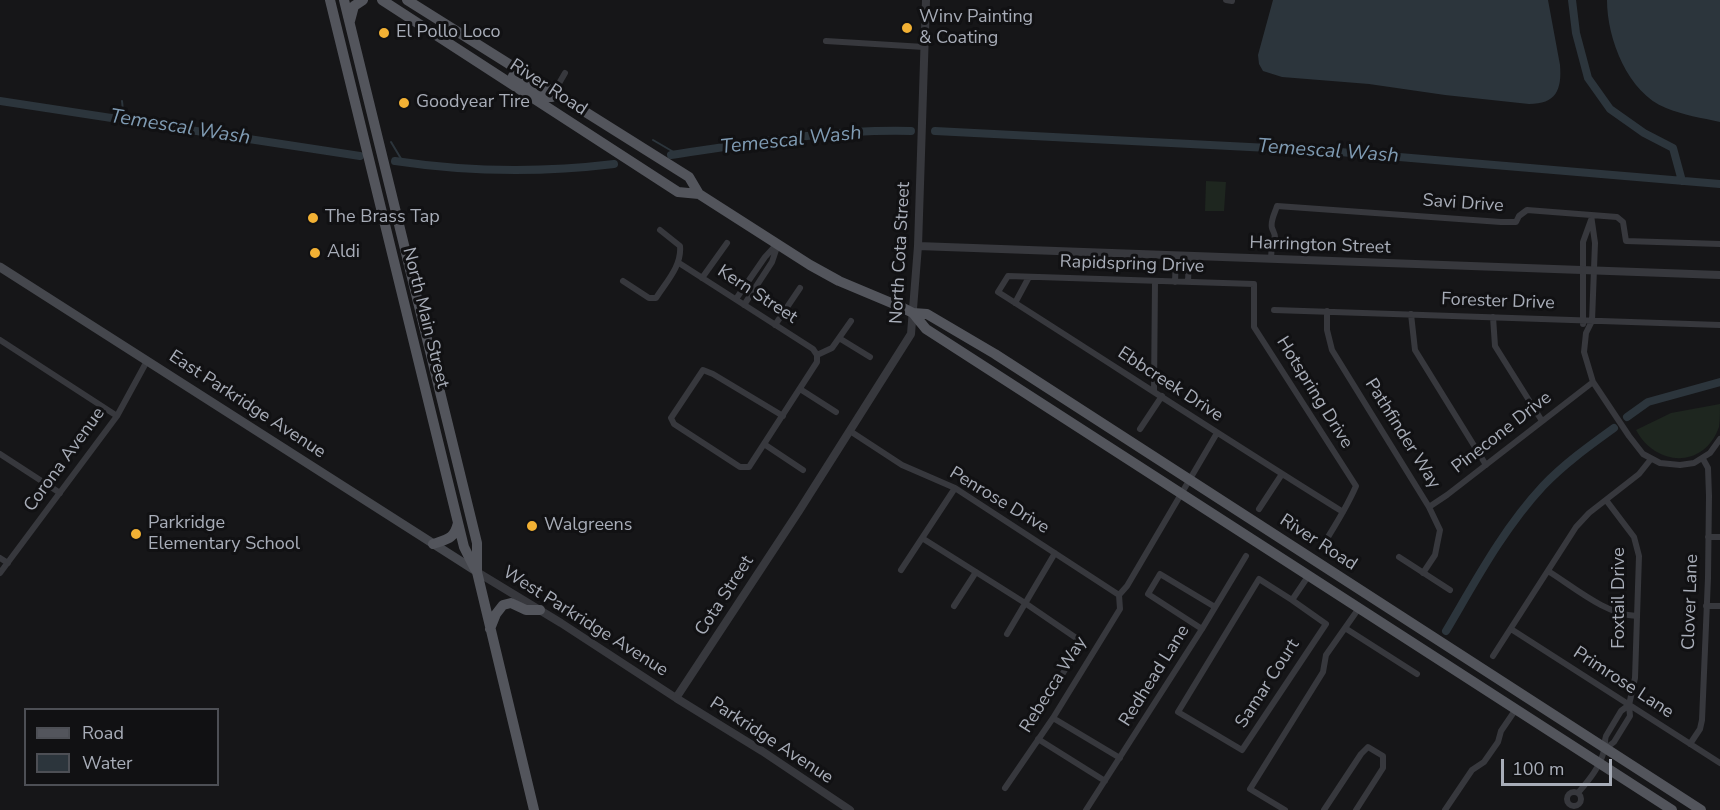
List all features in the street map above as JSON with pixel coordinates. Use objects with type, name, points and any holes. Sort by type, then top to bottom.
[{"type":"main road","name":"North Main Street","points":[[330,0],[464,548],[477,572]]},
{"type":"main road","name":"North Main Street","points":[[344,0],[477,543],[477,572],[534,810]]},
{"type":"main road","points":[[349,24],[354,6],[363,0]]},
{"type":"main road","name":"River Road","points":[[408,0],[688,177],[699,194],[810,265],[838,281],[913,313],[927,314],[995,354],[1701,810]]},
{"type":"main road","name":"River Road","points":[[380,1],[470,56],[678,192],[699,194]]},
{"type":"main road","points":[[470,56],[486,59],[548,98],[552,97],[554,92]]},
{"type":"main road","points":[[562,116],[576,118],[598,130],[607,127]]},
{"type":"main road","name":"East Parkridge Avenue","points":[[0,267],[477,572]]},
{"type":"main road","name":"River Road","points":[[913,313],[926,329],[1672,810]]},
{"type":"main road","points":[[433,544],[453,536],[458,522]]},
{"type":"main road","points":[[490,630],[496,614],[503,605],[511,603],[526,610],[540,610]]},
{"type":"street","name":"North Cota Street","points":[[799,511],[911,334],[918,246],[926,0]]},
{"type":"street","points":[[1226,0],[1232,1]]},
{"type":"street","points":[[826,41],[924,47]]},
{"type":"street","points":[[554,92],[564,73]]},
{"type":"street","name":"Savi Drive","points":[[1271,259],[1272,241],[1269,232],[1272,229],[1277,206],[1501,222],[1516,222],[1519,216],[1527,210],[1591,218],[1617,217],[1623,222],[1626,241],[1720,244]]},
{"type":"street","points":[[1586,333],[1582,320],[1583,242],[1591,218]]},
{"type":"street","points":[[1591,218],[1595,243],[1592,321],[1586,333],[1584,352],[1593,382],[1632,440],[1643,454],[1651,459],[1660,463],[1680,465],[1694,463],[1710,453],[1720,439]]},
{"type":"street","points":[[623,281],[649,298],[656,298],[679,263],[681,254],[680,246],[660,230]]},
{"type":"street","points":[[702,278],[727,243]]},
{"type":"street","points":[[736,300],[765,257],[778,244]]},
{"type":"street","points":[[744,305],[772,262],[778,244]]},
{"type":"street","name":"Harrington Street","points":[[918,246],[1720,275]]},
{"type":"street","points":[[1175,282],[1176,256]]},
{"type":"street","points":[[1188,282],[1189,256]]},
{"type":"street","name":"Kern Street","points":[[679,263],[813,349],[817,355]]},
{"type":"street","name":"Rapidspring Drive","points":[[1008,276],[1254,284]]},
{"type":"street","name":"Ebbcreek Drive","points":[[1008,276],[998,292],[1343,512]]},
{"type":"street","points":[[1015,303],[1029,277]]},
{"type":"street","points":[[1154,392],[1155,281]]},
{"type":"street","name":"Hotspring Drive","points":[[1254,284],[1254,327],[1356,486],[1343,512]]},
{"type":"street","points":[[775,325],[800,288]]},
{"type":"street","name":"Forester Drive","points":[[1274,310],[1720,326]]},
{"type":"street","name":"Pathfinder Way","points":[[1327,311],[1327,330],[1332,350],[1429,507],[1440,530],[1435,555],[1423,573]]},
{"type":"street","points":[[1411,314],[1415,350],[1486,465]]},
{"type":"street","points":[[1493,317],[1495,346],[1542,421]]},
{"type":"street","points":[[783,416],[703,370],[671,418],[674,424],[730,461],[740,467],[748,467],[783,416],[817,362],[817,355],[832,348],[851,321]]},
{"type":"street","points":[[839,338],[870,357]]},
{"type":"street","points":[[0,340],[117,416]]},
{"type":"street","name":"Corona Avenue","points":[[0,573],[117,416],[147,361]]},
{"type":"street","name":"Pinecone Drive","points":[[1429,507],[1593,382]]},
{"type":"street","points":[[800,389],[836,412]]},
{"type":"street","points":[[1140,429],[1162,396]]},
{"type":"street","name":"Penrose Drive","points":[[850,431],[902,465],[955,488],[1119,595]]},
{"type":"street","points":[[1119,595],[1127,586],[1217,433]]},
{"type":"street","points":[[764,444],[803,470]]},
{"type":"street","points":[[0,454],[60,493]]},
{"type":"street","points":[[1493,656],[1576,528],[1639,474],[1651,459]]},
{"type":"street","name":"Clover Lane","points":[[1690,744],[1700,729],[1706,606],[1708,468],[1702,459]]},
{"type":"street","points":[[1259,509],[1282,474]]},
{"type":"street","points":[[901,570],[955,488]]},
{"type":"street","name":"Foxtail Drive","points":[[1605,749],[1614,742],[1630,716],[1629,705],[1635,678],[1638,556],[1634,537],[1606,500]]},
{"type":"street","name":"Cota Street","points":[[676,698],[799,511]]},
{"type":"street","points":[[1323,545],[1343,512]]},
{"type":"street","points":[[1708,537],[1720,537]]},
{"type":"street","points":[[922,538],[1082,642],[1060,678]]},
{"type":"street","points":[[1007,634],[1055,553]]},
{"type":"street","name":"Redhead Lane","points":[[1086,810],[1246,556]]},
{"type":"street","points":[[1399,557],[1450,590]]},
{"type":"street","points":[[0,558],[8,563]]},
{"type":"street","points":[[1548,571],[1611,610],[1627,616],[1636,616]]},
{"type":"street","name":"West Parkridge Avenue","points":[[477,572],[676,698]]},
{"type":"street","points":[[954,606],[976,572]]},
{"type":"street","points":[[1202,629],[1148,594],[1160,574],[1215,607]]},
{"type":"street","points":[[1292,600],[1309,575]]},
{"type":"street","name":"Samar Court","points":[[1259,579],[1292,600],[1326,624],[1242,750],[1178,712],[1259,579]]},
{"type":"street","name":"Rebecca Way","points":[[1005,788],[1053,718],[1120,609],[1119,595]]},
{"type":"street","points":[[1706,606],[1720,606]]},
{"type":"street","points":[[1285,810],[1250,789],[1323,672],[1326,655],[1359,608]]},
{"type":"street","points":[[1345,628],[1417,674]]},
{"type":"street","name":"Primrose Lane","points":[[1511,629],[1720,763]]},
{"type":"street","name":"Parkridge Avenue","points":[[676,698],[762,751],[850,810]]},
{"type":"street","name":"Foxtail Drive","points":[[1605,749],[1604,739],[1621,711],[1629,705]]},
{"type":"street","points":[[1445,810],[1472,770],[1485,762],[1498,742],[1501,731],[1516,709]]},
{"type":"street","points":[[1053,718],[1120,758]]},
{"type":"street","points":[[1038,739],[1105,781]]},
{"type":"street","points":[[1324,810],[1368,747],[1383,756],[1383,768],[1356,810]]},
{"type":"street","points":[[1578,793],[1599,763],[1605,749]]},
{"type":"street","points":[[1578,793],[1571,792],[1567,798],[1570,805],[1578,804],[1585,810]]},
{"type":"street","points":[[1578,793],[1581,799],[1578,804]]},
{"type":"shaded area","points":[[1206,181],[1226,182],[1224,211],[1205,211]]},
{"type":"shaded area","points":[[1720,404],[1719,427],[1712,441],[1703,450],[1691,456],[1679,458],[1655,451],[1636,430],[1671,413]]},
{"type":"water","points":[[1273,0],[1548,0],[1560,65],[1560,82],[1551,98],[1529,104],[1369,84],[1282,77],[1263,71],[1259,64],[1258,55]]},
{"type":"water","points":[[1607,0],[1720,0],[1720,122],[1666,108],[1653,101],[1641,90],[1622,63],[1611,31]]},
{"type":"waterway","points":[[1572,0],[1576,33],[1588,78],[1610,109],[1644,133],[1673,148],[1682,181]]},
{"type":"waterway","name":"Temescal Wash","points":[[0,101],[360,156]]},
{"type":"waterway","points":[[122,101],[124,120]]},
{"type":"waterway","name":"Temescal Wash","points":[[671,155],[821,135],[911,131]]},
{"type":"waterway","name":"Temescal Wash","points":[[935,131],[1328,151],[1720,184]]},
{"type":"waterway","points":[[653,140],[677,154]]},
{"type":"waterway","points":[[391,142],[403,162]]},
{"type":"waterway","name":"Temescal Wash","points":[[395,161],[504,170],[559,169],[614,164]]},
{"type":"waterway","points":[[1627,417],[1648,402],[1720,382]]},
{"type":"waterway","points":[[1446,631],[1490,556],[1543,486],[1559,470],[1614,428]]},
{"type":"place","name":"Winv Painting & Coating","points":[[907,28]]},
{"type":"place","name":"El Pollo Loco","points":[[384,33]]},
{"type":"place","name":"Goodyear Tire","points":[[404,103]]},
{"type":"place","name":"The Brass Tap","points":[[313,218]]},
{"type":"place","name":"Aldi","points":[[315,253]]},
{"type":"place","name":"Walgreens","points":[[532,526]]},
{"type":"place","name":"Parkridge Elementary School","points":[[136,534]]}]
